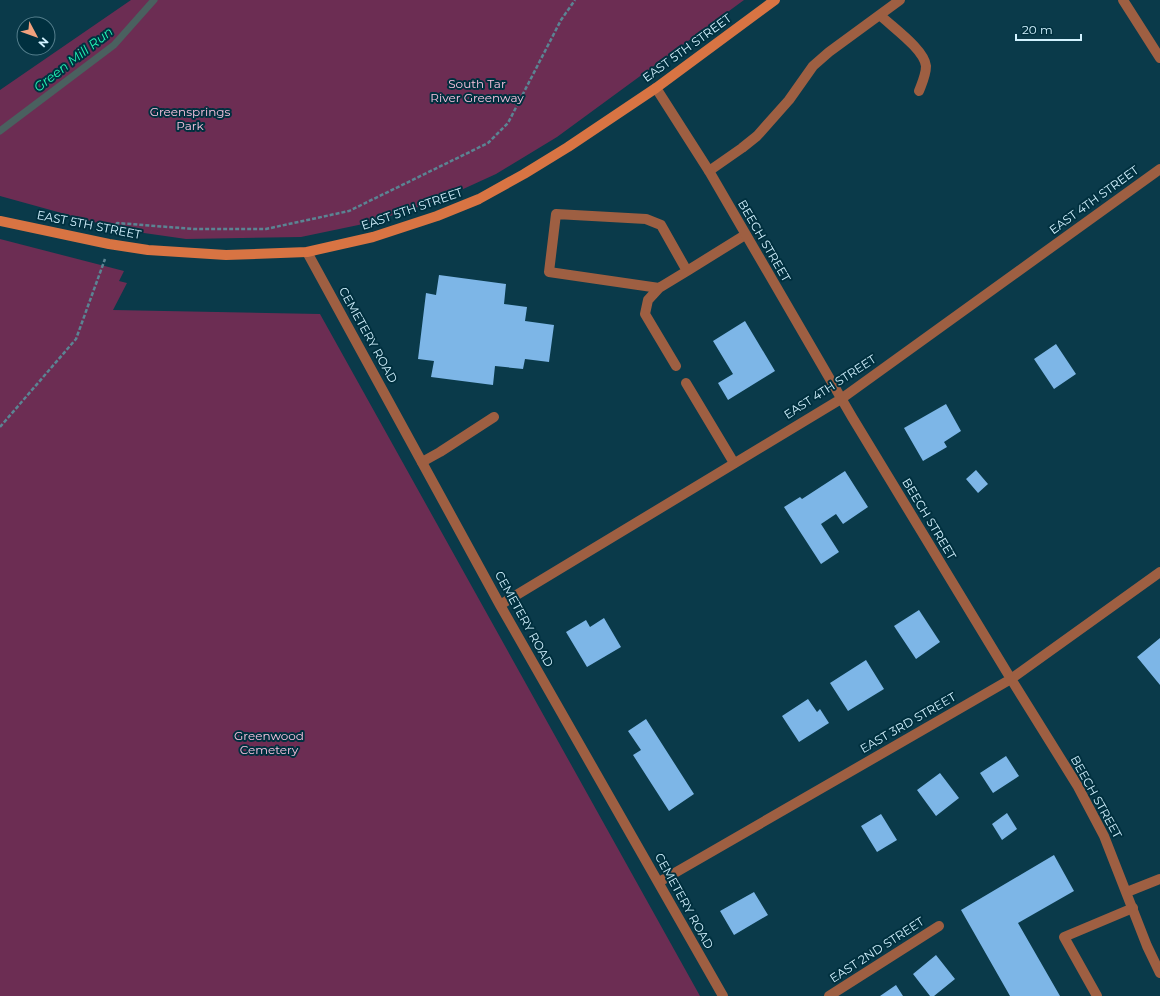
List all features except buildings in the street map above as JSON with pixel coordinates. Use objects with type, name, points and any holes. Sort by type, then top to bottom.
[{"type":"main road","name":"EAST 5TH STREET","points":[[0,221],[109,244],[148,250],[226,255],[307,252],[373,237],[437,216],[479,198],[524,174],[656,88],[775,0]]},
{"type":"street","points":[[709,172],[757,136],[789,100],[814,66],[829,52],[900,0]]},
{"type":"street","points":[[1123,0],[1160,58]]},
{"type":"street","points":[[880,15],[919,52],[924,60],[926,67],[925,78],[919,91]]},
{"type":"street","name":"BEECH STREET","points":[[656,88],[709,172],[841,399],[1077,785],[1104,836],[1147,946],[1160,974]]},
{"type":"street","name":"EAST 4TH STREET","points":[[500,605],[841,399],[1160,169]]},
{"type":"street","points":[[659,288],[549,272],[556,214],[646,219],[661,225],[687,271]]},
{"type":"street","points":[[676,366],[645,314],[648,300],[659,288],[745,235]]},
{"type":"street","name":"CEMETERY ROAD","points":[[307,252],[500,605],[723,996]]},
{"type":"street","points":[[686,384],[734,463]]},
{"type":"street","points":[[422,462],[494,417]]},
{"type":"street","name":"EAST 3RD STREET","points":[[659,882],[1011,679],[1160,572]]},
{"type":"street","points":[[1127,892],[1160,879]]},
{"type":"street","points":[[1097,996],[1064,937],[1133,908]]},
{"type":"street","name":"EAST 2ND STREET","points":[[829,996],[938,926]]},
{"type":"path","points":[[114,232],[117,223],[194,229],[266,229],[349,211],[488,143],[508,123],[561,20],[575,0]]},
{"type":"path","points":[[0,427],[76,339],[106,255]]},
{"type":"green space","name":"Greensprings Park","points":[[131,0],[744,0],[557,137],[496,174],[437,201],[368,223],[301,237],[186,239],[123,230],[0,196],[0,90],[49,56],[56,56],[56,52]]},
{"type":"green space","name":"Greenwood Cemetery","points":[[0,239],[124,271],[119,281],[127,283],[113,310],[320,314],[700,996],[0,996]]},
{"type":"waterway","name":"Green Mill Run","points":[[0,131],[114,45],[154,0]]},
{"type":"park label","name":"South Tar River Greenway","points":[[477,91]]}]
